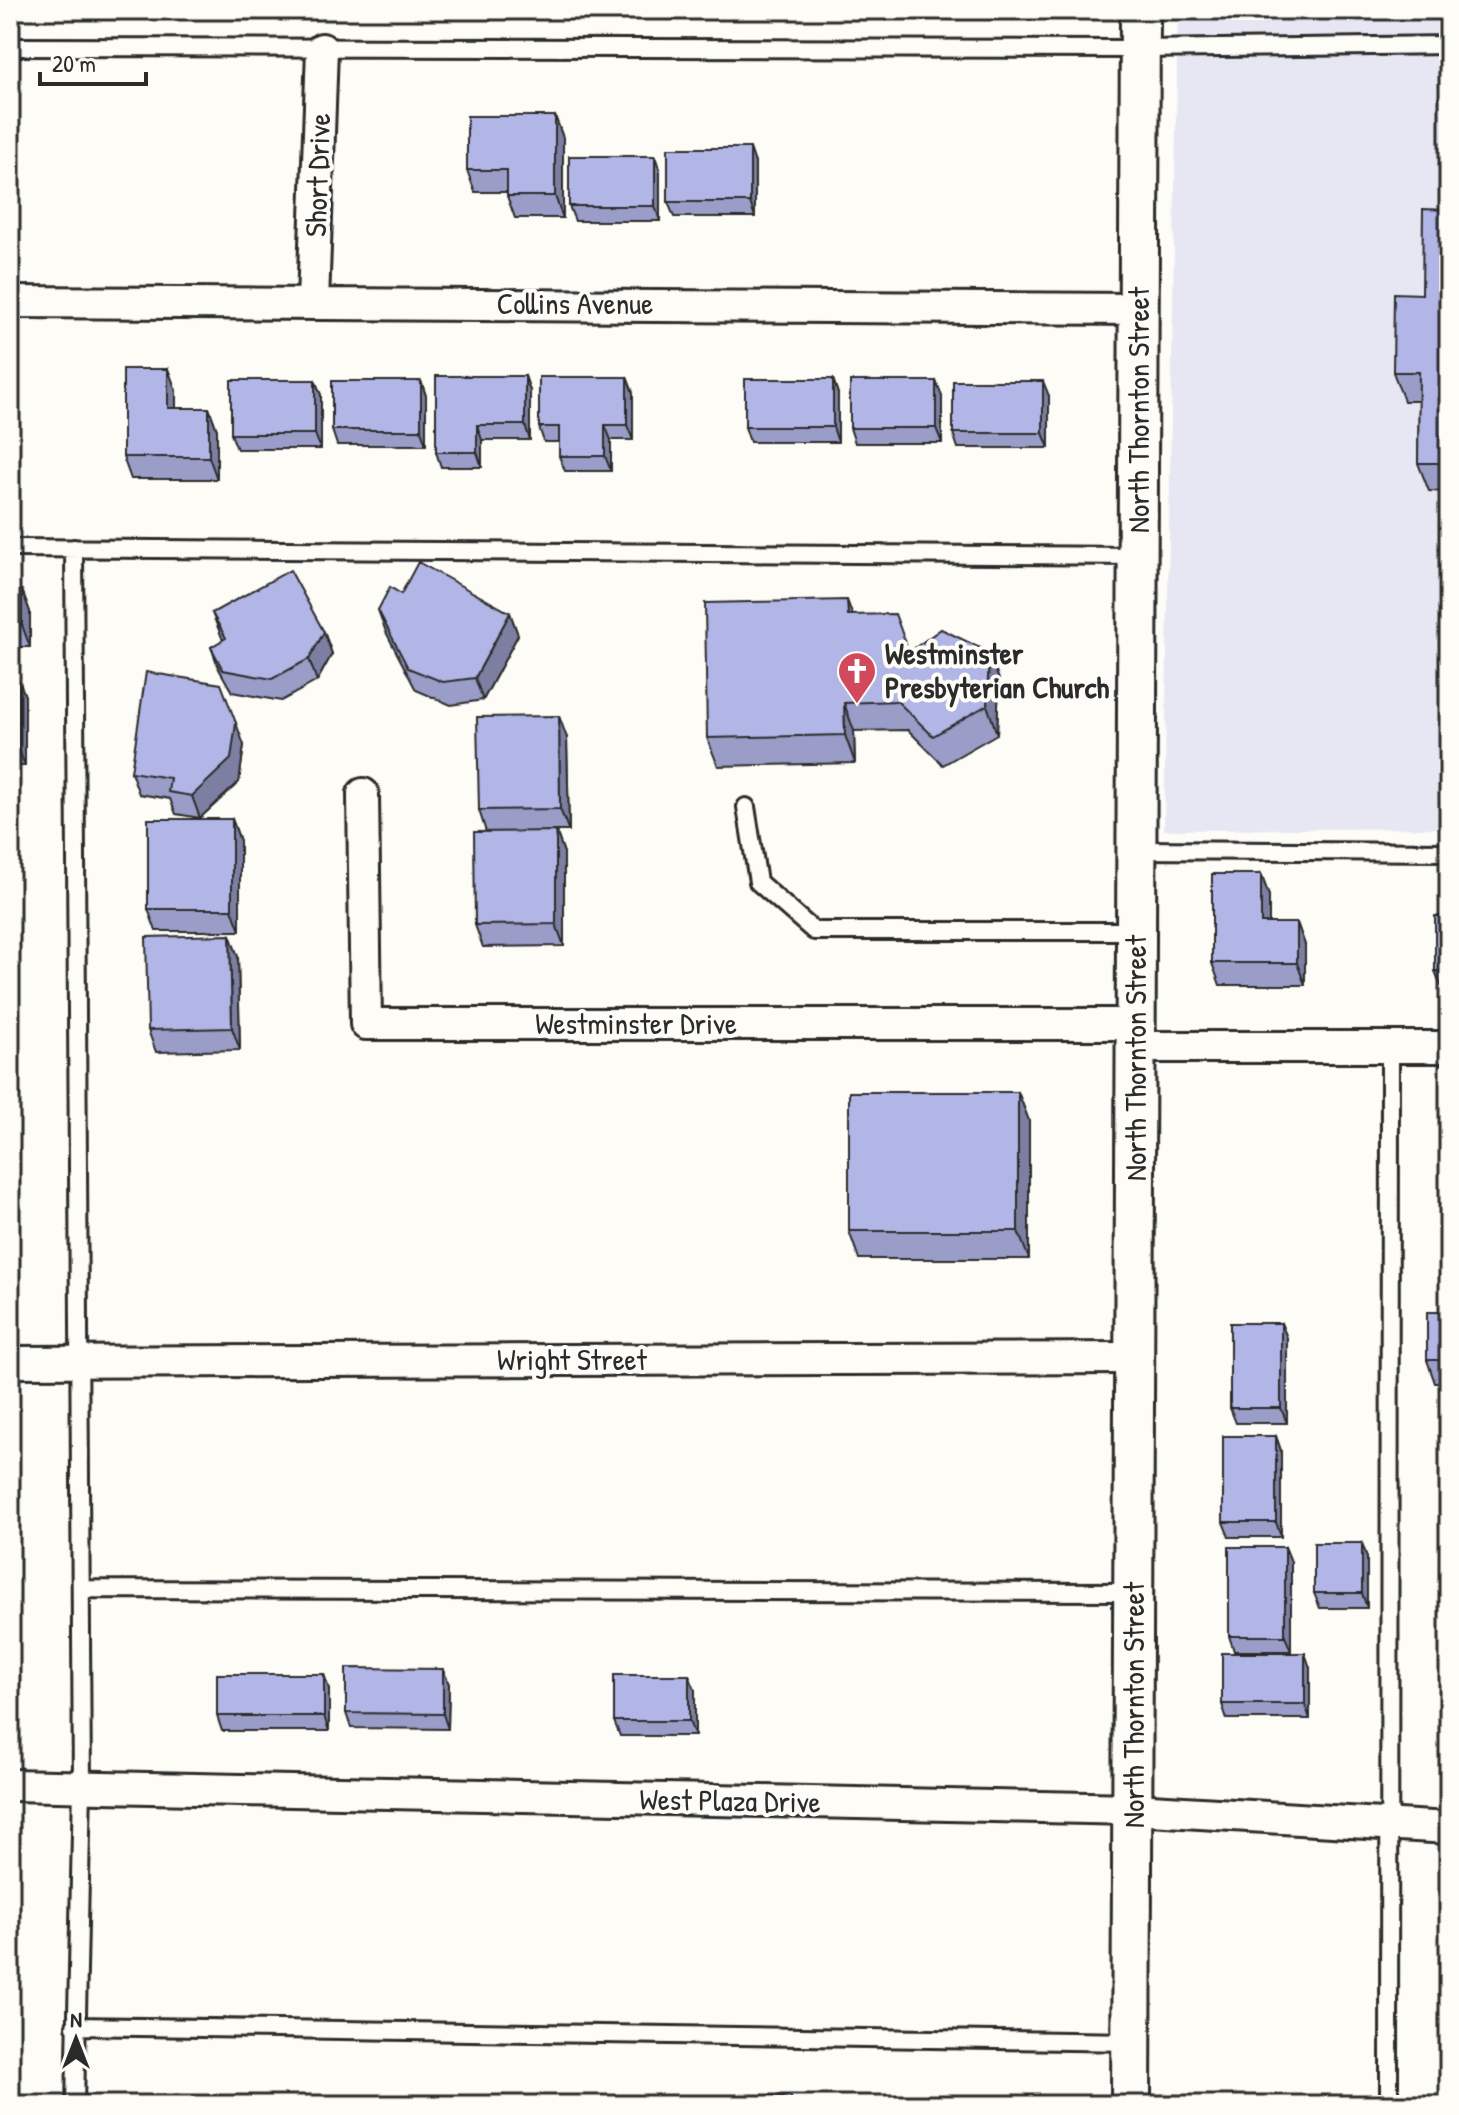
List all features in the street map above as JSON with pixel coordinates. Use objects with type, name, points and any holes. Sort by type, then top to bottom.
[{"type":"street","name":"North Thornton Street","points":[[1131,2105],[1140,10]]},
{"type":"street","name":"Short Drive","points":[[313,302],[322,49]]},
{"type":"street","name":"Collins Avenue","points":[[10,302],[1139,309]]},
{"type":"street","name":"Westminster Drive","points":[[363,794],[366,1024],[1136,1036]]},
{"type":"street","points":[[1136,1036],[1449,1047]]},
{"type":"street","name":"Wright Street","points":[[10,1362],[1135,1358]]},
{"type":"street","name":"West Plaza Drive","points":[[10,1785],[1134,1809],[1449,1828]]},
{"type":"lane","points":[[10,47],[1140,49],[1449,45]]},
{"type":"lane","points":[[10,548],[1138,556]]},
{"type":"lane","points":[[74,548],[82,1787],[75,2105]]},
{"type":"lane","points":[[746,807],[758,882],[814,931],[1137,931]]},
{"type":"lane","points":[[1137,850],[1449,852]]},
{"type":"lane","points":[[1389,2105],[1390,1047]]},
{"type":"lane","points":[[81,1589],[1134,1592]]},
{"type":"lane","points":[[75,2026],[1132,2042]]},
{"type":"shaded area","points":[[1178,10],[1449,10],[1449,828],[1164,830]]},
{"type":"building","points":[[467,116],[555,116],[555,196],[507,196],[507,170],[467,170]]},
{"type":"building","points":[[668,148],[750,148],[750,202],[668,202]]},
{"type":"building","points":[[569,156],[655,156],[655,206],[569,206]]},
{"type":"building","points":[[1423,209],[1449,210],[1449,463],[1418,463],[1419,372],[1393,372],[1394,293],[1422,294]]},
{"type":"building","points":[[123,369],[168,369],[168,408],[209,408],[209,457],[123,457]]},
{"type":"building","points":[[436,376],[525,376],[525,425],[477,425],[477,452],[436,452]]},
{"type":"building","points":[[539,377],[627,377],[627,425],[605,425],[605,456],[559,456],[559,427],[539,427]]},
{"type":"building","points":[[745,379],[833,379],[833,427],[745,427]]},
{"type":"building","points":[[231,380],[315,380],[315,434],[231,434]]},
{"type":"building","points":[[332,381],[421,381],[421,430],[332,430]]},
{"type":"building","points":[[850,381],[936,381],[936,428],[850,428]]},
{"type":"building","points":[[953,381],[1043,381],[1043,433],[953,433]]},
{"type":"building","points":[[418,562],[510,613],[475,678],[443,682],[408,668],[378,610],[390,587],[401,594]]},
{"type":"building","points":[[290,570],[324,632],[309,659],[272,679],[223,670],[211,647],[226,638],[212,613]]},
{"type":"building","points":[[10,590],[22,590],[22,625],[10,625]]},
{"type":"building","name":"Westminster Presbyterian Church","points":[[847,600],[848,615],[895,614],[909,652],[941,629],[989,652],[987,705],[933,736],[897,701],[844,703],[845,735],[707,738],[705,603]]},
{"type":"building","points":[[146,672],[221,684],[236,723],[231,759],[192,796],[168,792],[170,778],[131,772]]},
{"type":"building","points":[[10,681],[19,681],[19,750],[10,750]]},
{"type":"building","points":[[559,716],[560,809],[479,810],[477,717]]},
{"type":"building","points":[[148,819],[232,819],[232,909],[148,909]]},
{"type":"building","points":[[556,831],[556,924],[475,925],[474,832]]},
{"type":"building","points":[[1212,874],[1261,874],[1261,923],[1297,923],[1297,963],[1212,963]]},
{"type":"building","points":[[1435,916],[1449,916],[1449,971],[1435,971]]},
{"type":"building","points":[[230,935],[232,1028],[148,1030],[146,937]]},
{"type":"building","points":[[849,1092],[1018,1092],[1018,1231],[849,1231]]},
{"type":"building","points":[[1427,1312],[1449,1312],[1449,1360],[1427,1360]]},
{"type":"building","points":[[1230,1323],[1281,1323],[1281,1408],[1230,1408]]},
{"type":"building","points":[[1443,1388],[1449,1388],[1449,1456],[1443,1456]]},
{"type":"building","points":[[1223,1436],[1276,1436],[1276,1522],[1223,1522]]},
{"type":"building","points":[[1314,1543],[1362,1543],[1362,1593],[1314,1593]]},
{"type":"building","points":[[1229,1547],[1285,1547],[1285,1636],[1229,1636]]},
{"type":"building","points":[[1222,1653],[1305,1653],[1305,1704],[1222,1704]]},
{"type":"building","points":[[346,1668],[443,1669],[443,1714],[346,1713]]},
{"type":"building","points":[[217,1674],[324,1674],[324,1716],[217,1716]]},
{"type":"building","points":[[614,1675],[689,1675],[689,1721],[614,1721]]},
{"type":"building","points":[[734,2096],[791,2096],[791,2105],[734,2105]]},
{"type":"building","points":[[500,2103],[500,2105],[414,2105]]},
{"type":"place","name":"Westminster Presbyterian Church","points":[[857,705]]}]
